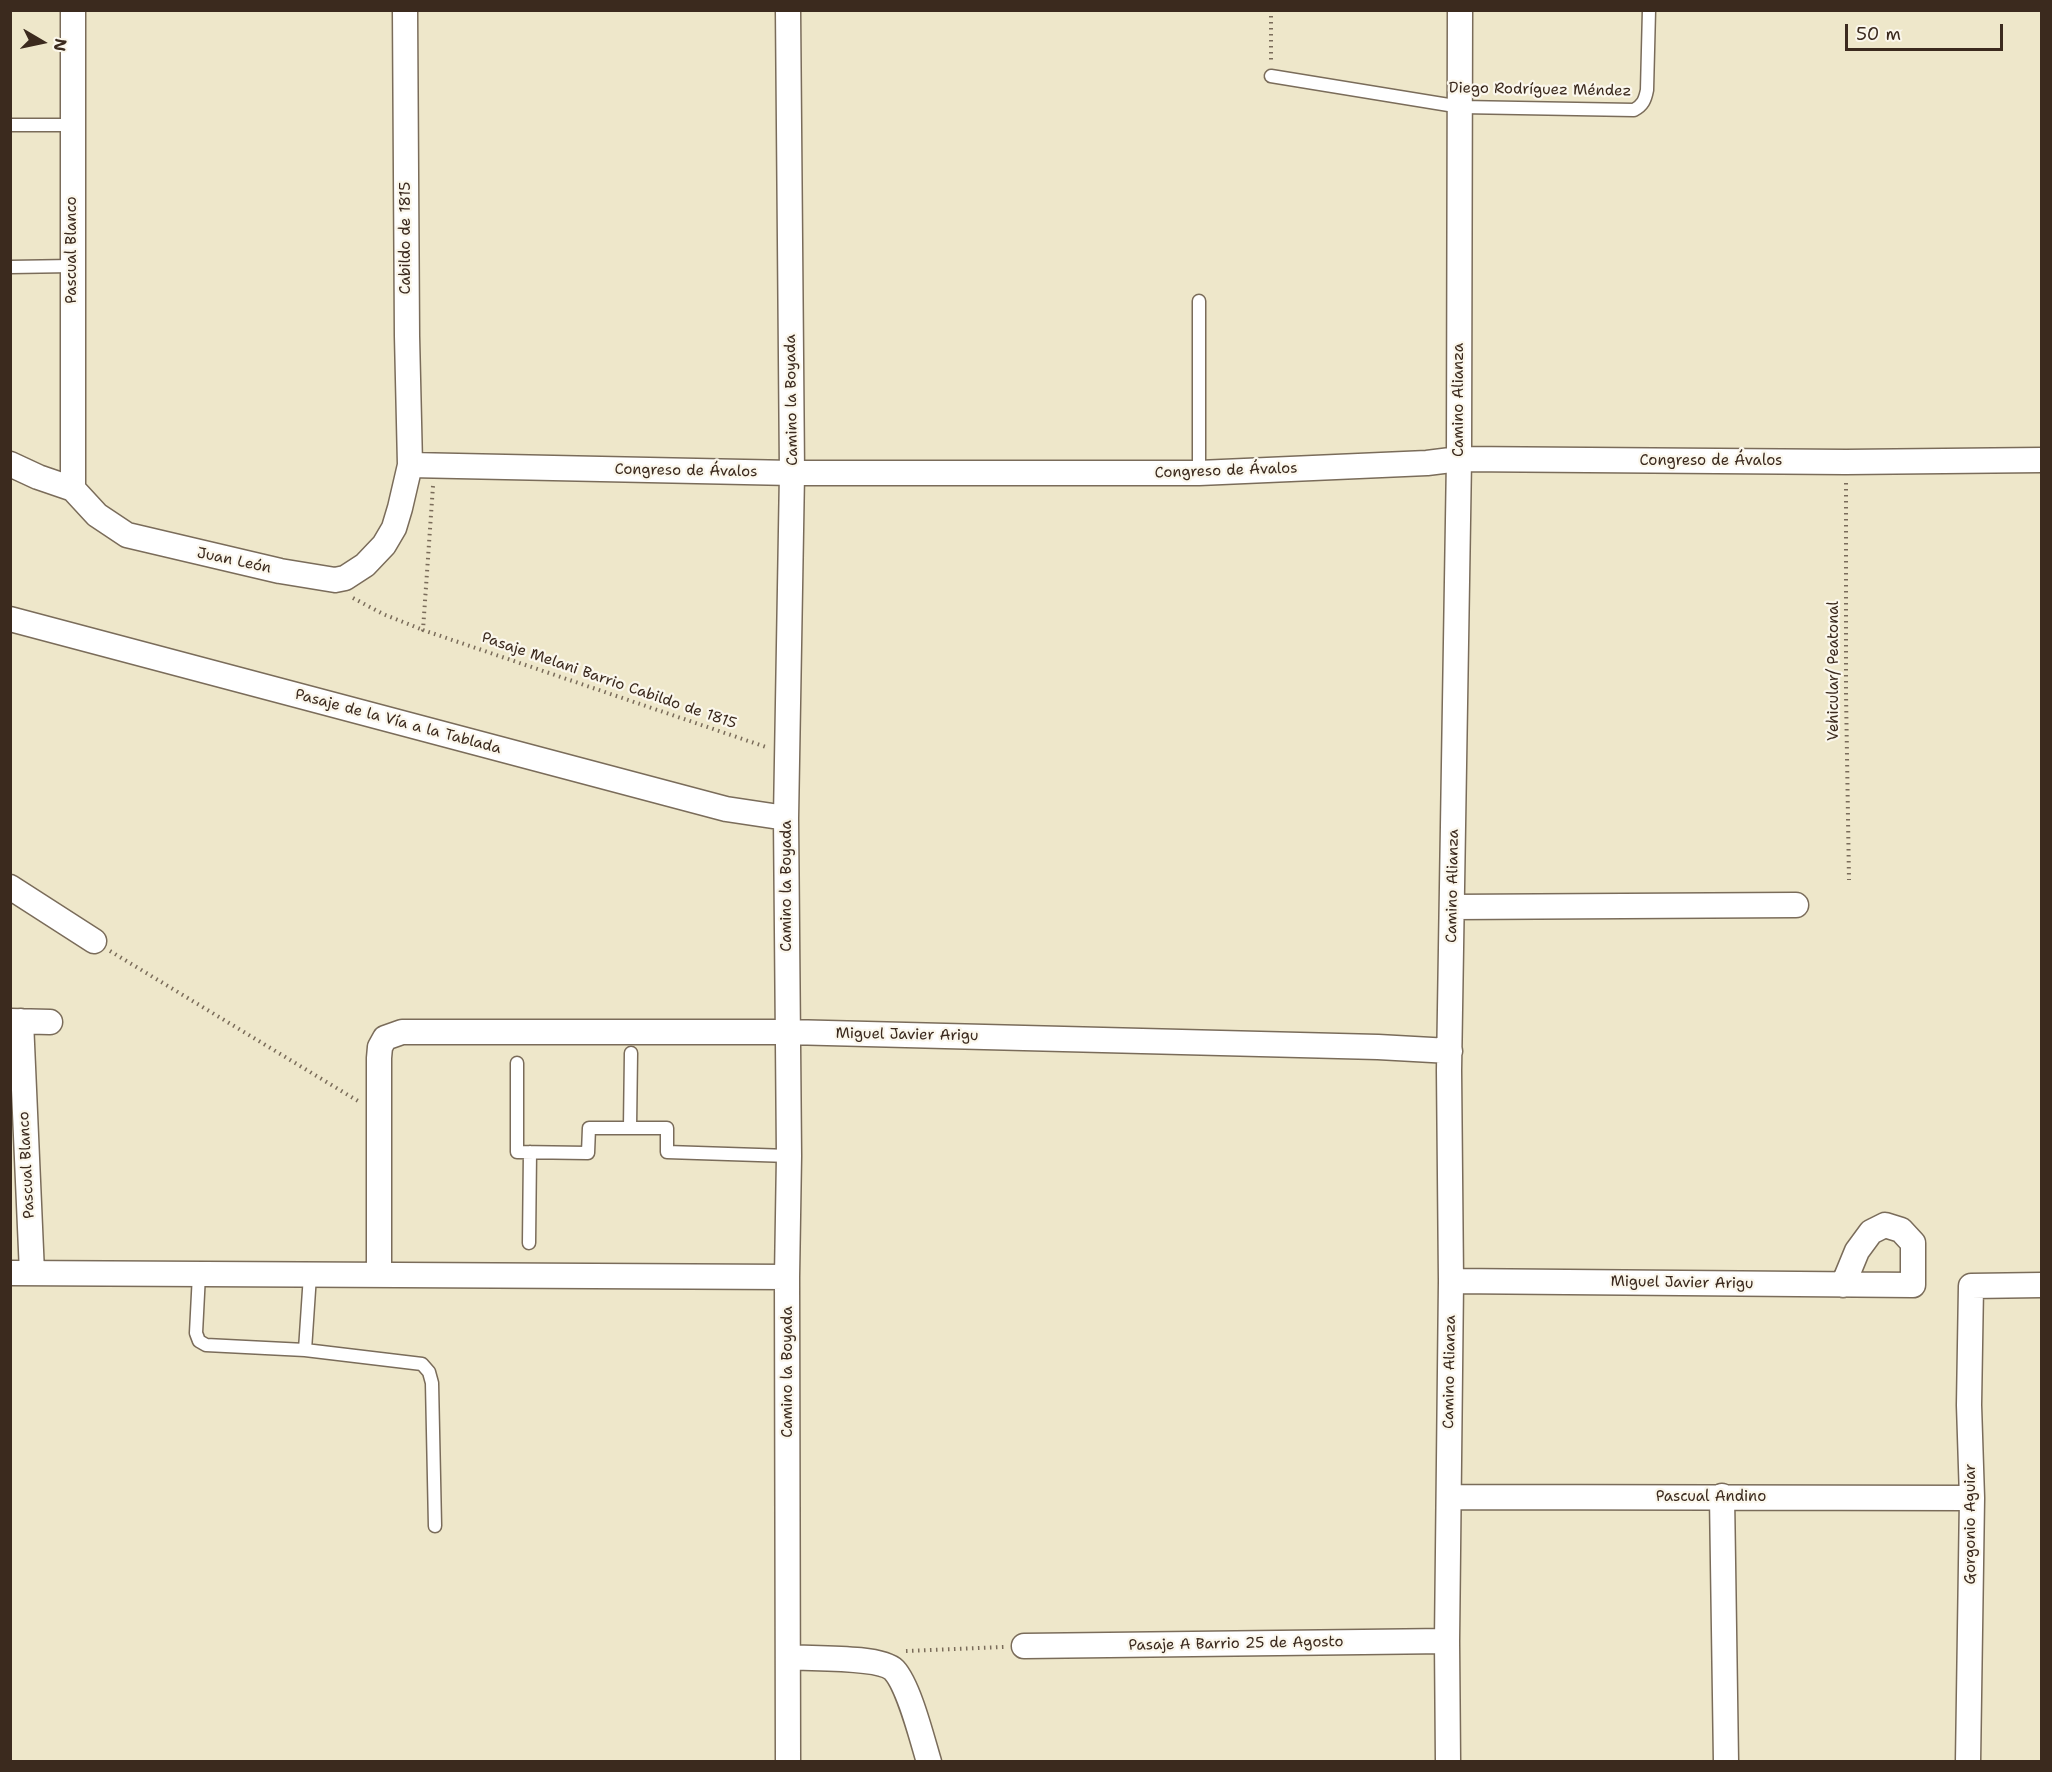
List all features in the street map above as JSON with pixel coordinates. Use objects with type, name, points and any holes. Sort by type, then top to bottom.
[{"type":"street","name":"Pascual Blanco","points":[[73,10],[73,489]]},
{"type":"street","name":"Cabildo de 1815","points":[[405,10],[406,324],[410,465]]},
{"type":"street","name":"Camino la Boyada","points":[[788,10],[792,473],[786,818],[789,1156],[788,1761]]},
{"type":"street","name":"Camino Alianza","points":[[1448,1761],[1451,1281],[1449,1070],[1459,459],[1460,10]]},
{"type":"street","name":"Congreso de Ávalos","points":[[410,465],[792,473],[1199,473],[1427,464],[1459,459],[1846,462],[2042,460]]},
{"type":"street","name":"Juan León","points":[[10,464],[73,489],[97,515],[127,535],[257,566],[335,580]]},
{"type":"street","points":[[335,580],[354,574],[384,546],[394,528],[410,465]]},
{"type":"street","name":"Pasaje de la Vía a la Tablada","points":[[10,619],[726,809],[786,818]]},
{"type":"street","points":[[10,887],[94,941]]},
{"type":"street","points":[[1452,907],[1796,905]]},
{"type":"street","name":"Pascual Blanco","points":[[16,1021],[21,1273]]},
{"type":"street","points":[[16,1021],[50,1022]]},
{"type":"street","name":"Miguel Javier Arigu","points":[[379,1113],[380,1047],[385,1038],[402,1032],[788,1032],[1378,1047],[1450,1051]]},
{"type":"street","points":[[379,1113],[379,1275]]},
{"type":"street","name":"Miguel Javier Arigu","points":[[1451,1281],[1843,1285],[1913,1285],[1913,1244],[1901,1230],[1885,1225],[1871,1232],[1857,1251],[1843,1285]]},
{"type":"street","points":[[21,1273],[787,1277]]},
{"type":"street","name":"Gorgonio Aguiar","points":[[1968,1761],[1972,1498],[1969,1405],[1971,1286],[2042,1285]]},
{"type":"street","points":[[1722,1496],[1726,1761]]},
{"type":"street","name":"Pascual Andino","points":[[1449,1497],[1972,1498]]},
{"type":"street","name":"Pasaje A Barrio 25 de Agosto","points":[[1024,1646],[1447,1641]]},
{"type":"street","points":[[788,1657],[875,1661],[893,1669],[903,1685],[929,1761]]},
{"type":"lane","name":"Diego Rodríguez Méndez","points":[[1271,76],[1461,106],[1634,110],[1645,100],[1647,90],[1649,10]]},
{"type":"lane","points":[[10,125],[73,125]]},
{"type":"lane","points":[[10,267],[72,266]]},
{"type":"lane","points":[[1199,301],[1199,473]]},
{"type":"lane","points":[[630,1127],[631,1053]]},
{"type":"lane","points":[[517,1063],[517,1152],[588,1153],[588,1128],[630,1127],[667,1128],[667,1152],[789,1156]]},
{"type":"lane","points":[[529,1243],[530,1152]]},
{"type":"lane","points":[[199,1274],[196,1333],[199,1341],[206,1345],[304,1350],[422,1364],[429,1372],[432,1383],[435,1526]]},
{"type":"lane","points":[[304,1350],[310,1275]]},
{"type":"path","points":[[1271,10],[1271,76]]},
{"type":"path","name":"Vehicular/ Peatonal","points":[[1846,462],[1849,880]]},
{"type":"path","points":[[423,630],[435,467]]},
{"type":"path","name":"Pasaje Melani Barrio Cabildo de 1815","points":[[335,580],[341,592],[383,614],[423,630],[787,754]]},
{"type":"path","points":[[94,941],[379,1113]]},
{"type":"path","points":[[875,1661],[888,1652],[1024,1646]]}]
